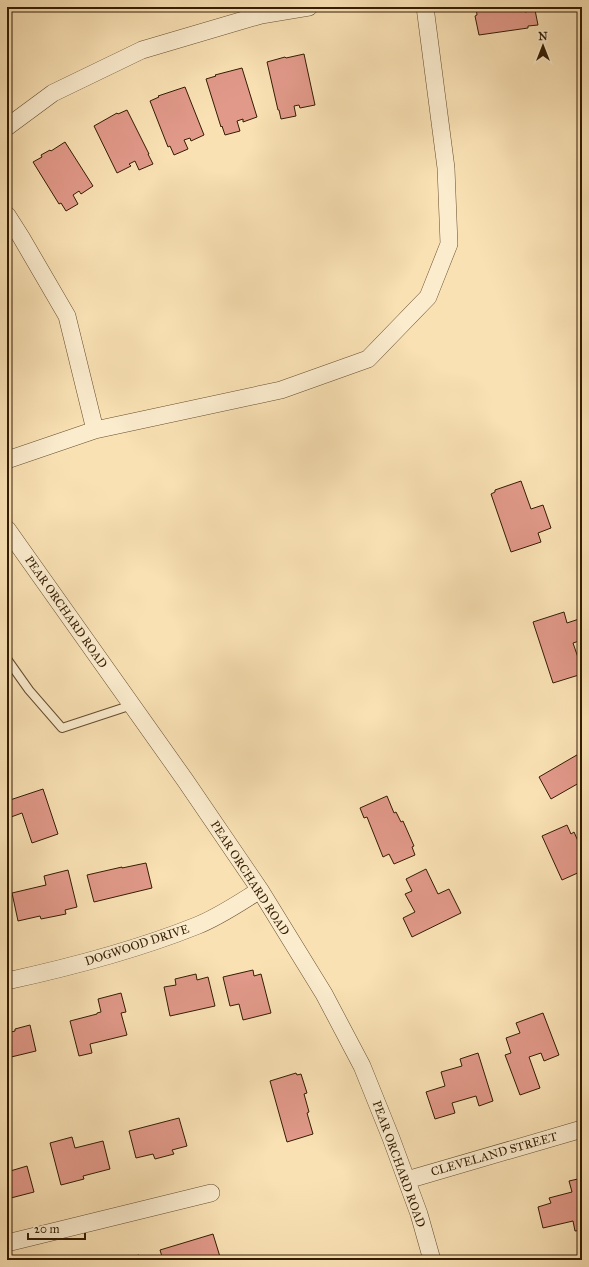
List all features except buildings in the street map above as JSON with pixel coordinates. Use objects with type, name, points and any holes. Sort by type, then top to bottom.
[{"type":"street","points":[[7,127],[53,93],[142,50],[261,15],[309,7]]},
{"type":"street","points":[[7,460],[95,430],[281,390],[368,359],[428,297],[448,244],[446,168],[425,7]]},
{"type":"street","points":[[7,215],[67,316],[95,430]]},
{"type":"street","name":"PEAR ORCHARD ROAD","points":[[10,537],[132,706],[260,890],[324,994],[362,1066],[392,1138],[432,1260]]},
{"type":"street","name":"DOGWOOD DRIVE","points":[[7,981],[124,951],[197,926],[224,912],[260,890]]},
{"type":"street","name":"CLEVELAND STREET","points":[[407,1180],[582,1129]]},
{"type":"street","points":[[7,1243],[211,1193]]},
{"type":"lane","points":[[7,659],[29,690],[62,728],[132,706]]}]
